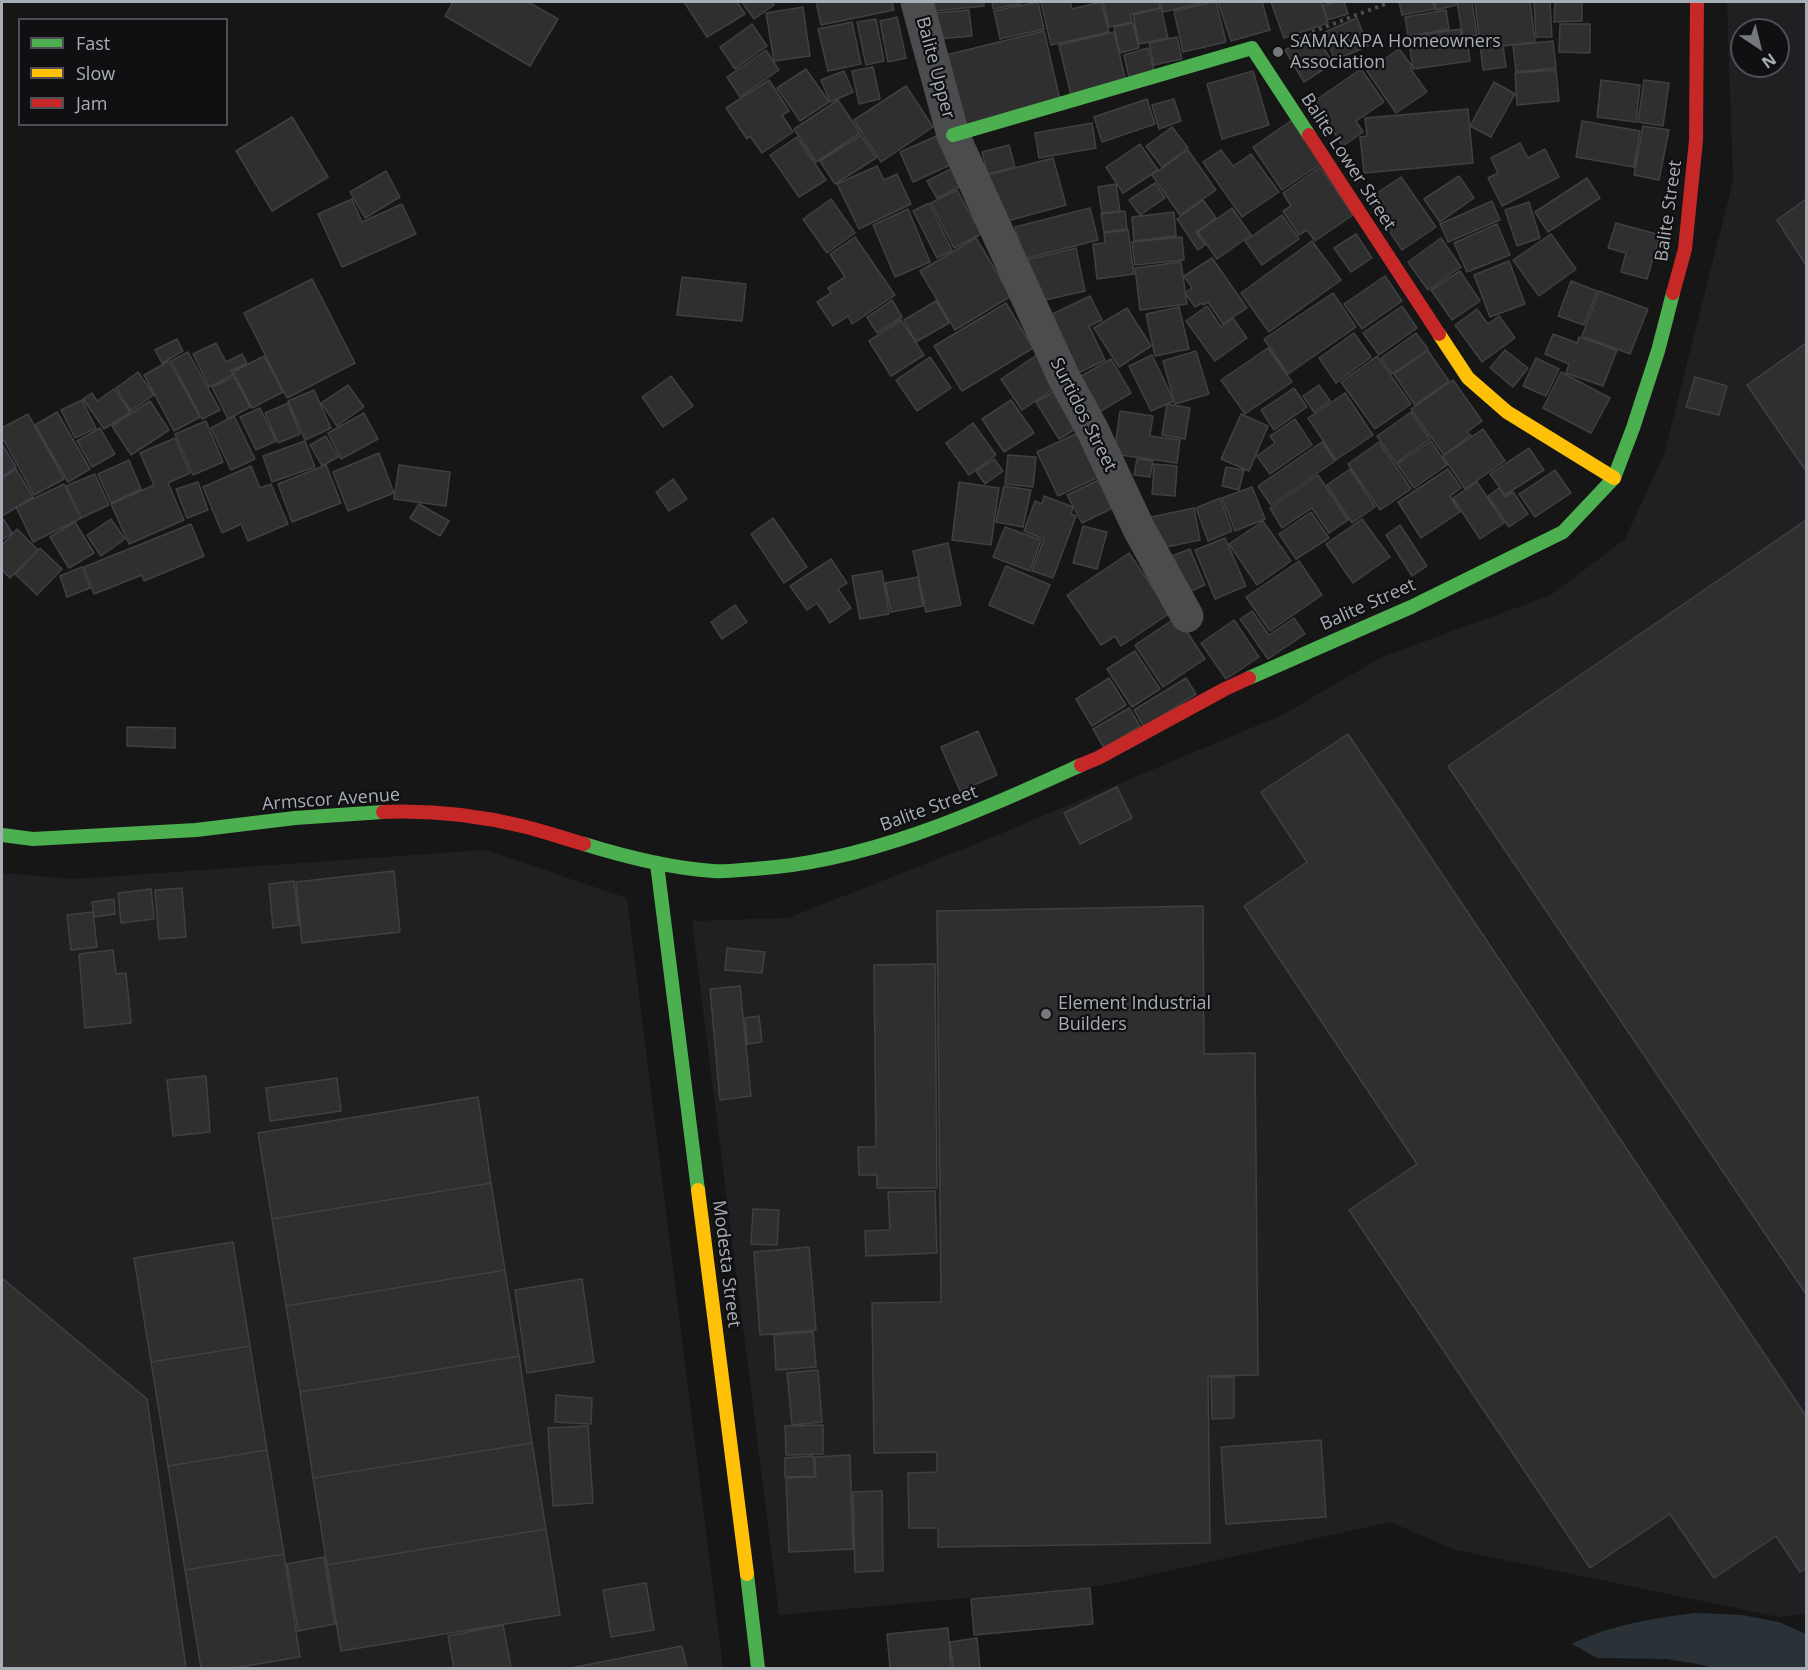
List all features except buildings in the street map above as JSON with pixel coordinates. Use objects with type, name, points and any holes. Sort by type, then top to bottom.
[{"type":"main road","name":"Balite Street","points":[[657,864],[715,871],[783,867],[893,842],[985,808],[1098,758],[1225,688],[1411,607],[1563,532],[1614,478],[1658,351],[1685,249],[1696,140],[1697,2]]},
{"type":"main road","points":[[953,135],[1252,48]]},
{"type":"main road","name":"Balite Lower Street","points":[[1252,48],[1468,378],[1507,412],[1614,478]]},
{"type":"main road","name":"Armscor Avenue","points":[[2,835],[33,839],[196,830],[386,812],[434,812],[523,826],[657,864]]},
{"type":"main road","name":"Modesta Street","points":[[657,864],[758,1668]]},
{"type":"street","name":"Balite Upper","points":[[916,2],[953,135]]},
{"type":"street","name":"Surtidos Street","points":[[953,135],[1064,378],[1092,429],[1139,529],[1187,616]]},
{"type":"path","points":[[1252,48],[1287,42],[1388,3]]},
{"type":"shaded area","points":[[1727,2],[1806,2],[1806,1614],[1779,1617],[1456,1550],[1390,1522],[1101,1586],[779,1615],[692,921],[788,918],[988,839],[1282,715],[1382,657],[1551,595],[1625,539],[1664,454],[1733,182]]},
{"type":"shaded area","points":[[485,850],[627,898],[723,1668],[2,1668],[2,873],[74,879]]},
{"type":"shaded area","points":[[1696,1613],[1742,1615],[1779,1622],[1806,1634],[1806,1668],[1713,1668],[1666,1659],[1597,1658],[1572,1644],[1617,1627]]},
{"type":"traffic: fast","points":[[953,135],[1252,48],[1309,135]]},
{"type":"traffic: fast","points":[[1249,678],[1411,607],[1563,532],[1614,478],[1658,351],[1673,293]]},
{"type":"traffic: fast","points":[[584,844],[648,861],[697,870],[728,871],[797,864],[839,856],[922,832],[1081,765]]},
{"type":"traffic: fast","points":[[2,835],[33,839],[196,830],[295,818],[383,812]]},
{"type":"traffic: fast","points":[[657,864],[698,1190]]},
{"type":"traffic: fast","points":[[747,1574],[758,1668]]},
{"type":"traffic: slow","points":[[1439,334],[1468,378],[1507,412],[1614,478]]},
{"type":"traffic: slow","points":[[698,1190],[747,1574]]},
{"type":"traffic: jam","points":[[1673,293],[1685,249],[1696,140],[1697,2]]},
{"type":"traffic: jam","points":[[1309,135],[1439,334]]},
{"type":"traffic: jam","points":[[1081,765],[1249,678]]},
{"type":"traffic: jam","points":[[383,812],[452,814],[487,819],[530,828],[584,844]]},
{"type":"place","name":"SAMAKAPA Homeowners Association","points":[[1278,52]]},
{"type":"place","name":"Element Industrial Builders","points":[[1046,1014]]}]
